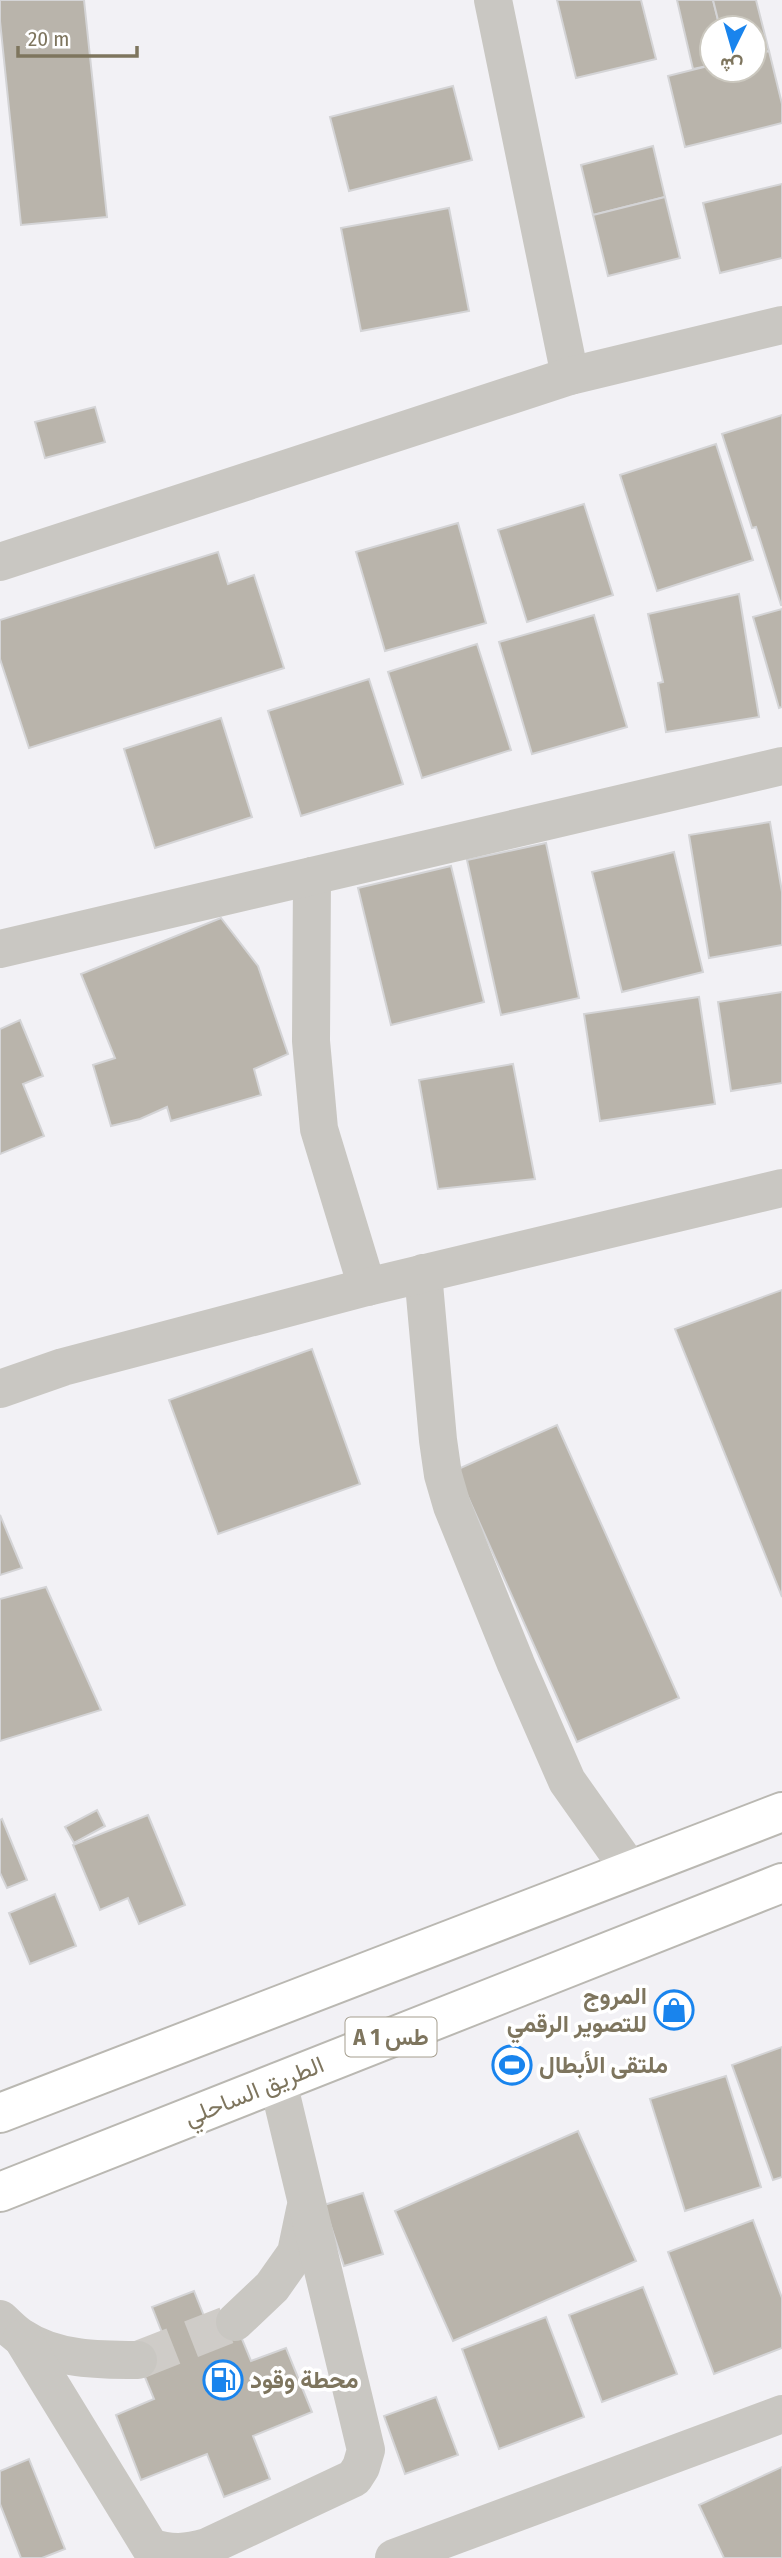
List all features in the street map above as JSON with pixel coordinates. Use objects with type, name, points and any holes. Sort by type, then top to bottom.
[{"type":"highway","name":"A 1 طس","points":[[0,2113],[782,1812]]},
{"type":"highway","name":"الطريق الساحلي","points":[[0,2192],[782,1883]]},
{"type":"street","points":[[493,0],[570,376]]},
{"type":"street","points":[[0,562],[570,376],[782,325]]},
{"type":"street","points":[[0,949],[782,766]]},
{"type":"street","points":[[312,876],[311,1041],[319,1129],[367,1287]]},
{"type":"street","points":[[0,1389],[63,1367],[367,1287],[782,1188]]},
{"type":"street","points":[[423,1273],[438,1440],[443,1475],[452,1506],[567,1781],[630,1870]]},
{"type":"street","points":[[11,2329],[150,2547],[167,2553],[183,2553],[207,2547],[354,2478],[361,2467],[366,2450],[278,2082]]},
{"type":"street","points":[[235,2322],[272,2287],[296,2253],[307,2204]]},
{"type":"street","points":[[11,2329],[62,2355],[103,2360],[138,2360]]},
{"type":"street","points":[[394,2558],[782,2414]]},
{"type":"building","points":[[0,0],[84,0],[107,217],[21,225]]},
{"type":"building","points":[[557,0],[641,0],[656,59],[576,78]]},
{"type":"building","points":[[677,0],[713,0],[716,14],[698,14],[698,68],[693,69]]},
{"type":"building","points":[[713,0],[756,0],[760,14],[716,14]]},
{"type":"building","points":[[768,51],[782,104],[782,123],[685,147],[668,76],[698,68],[698,84],[768,84]]},
{"type":"building","points":[[453,86],[472,160],[349,191],[330,117]]},
{"type":"building","points":[[653,146],[665,197],[593,215],[581,165]]},
{"type":"building","points":[[782,184],[782,258],[720,273],[703,203]]},
{"type":"building","points":[[665,197],[680,258],[608,276],[593,215]]},
{"type":"building","points":[[449,208],[469,311],[361,331],[341,228]]},
{"type":"building","points":[[95,407],[105,442],[45,458],[35,422]]},
{"type":"building","points":[[782,415],[781,605],[756,527],[752,528],[722,434]]},
{"type":"building","points":[[716,444],[753,560],[657,591],[620,475]]},
{"type":"building","points":[[584,504],[613,595],[527,622],[498,530]]},
{"type":"building","points":[[458,523],[486,623],[385,651],[356,552]]},
{"type":"building","points":[[218,552],[228,584],[254,575],[284,668],[29,748],[0,659],[0,620]]},
{"type":"building","points":[[739,594],[759,717],[666,732],[658,683],[663,682],[648,614]]},
{"type":"building","points":[[782,609],[782,707],[779,708],[753,617]]},
{"type":"building","points":[[594,615],[627,727],[532,754],[499,642]]},
{"type":"building","points":[[477,644],[511,750],[422,778],[388,672]]},
{"type":"building","points":[[369,679],[403,784],[301,816],[268,711]]},
{"type":"building","points":[[221,718],[252,817],[155,848],[124,749]]},
{"type":"building","points":[[770,822],[782,892],[782,945],[709,958],[689,835]]},
{"type":"building","points":[[546,843],[579,998],[501,1015],[467,860]]},
{"type":"building","points":[[674,852],[703,972],[622,992],[592,872]]},
{"type":"building","points":[[451,866],[484,1002],[391,1025],[358,888]]},
{"type":"building","points":[[221,918],[258,966],[288,1054],[254,1069],[261,1095],[171,1121],[167,1107],[140,1119],[111,1126],[93,1065],[115,1058],[81,974]]},
{"type":"building","points":[[782,992],[782,1083],[731,1091],[718,1002]]},
{"type":"building","points":[[699,997],[715,1104],[600,1121],[584,1014]]},
{"type":"building","points":[[20,1020],[43,1076],[23,1084],[44,1136],[0,1154],[0,1029]]},
{"type":"building","points":[[513,1064],[535,1179],[438,1189],[419,1080]]},
{"type":"building","points":[[782,1290],[782,1597],[675,1329]]},
{"type":"building","points":[[312,1349],[360,1484],[218,1534],[169,1400]]},
{"type":"building","points":[[557,1425],[679,1698],[577,1742],[456,1470]]},
{"type":"building","points":[[0,1515],[22,1568],[0,1575]]},
{"type":"building","points":[[46,1587],[101,1710],[0,1741],[0,1599]]},
{"type":"building","points":[[97,1810],[105,1826],[74,1843],[65,1827]]},
{"type":"building","points":[[148,1815],[185,1905],[139,1924],[128,1898],[100,1910],[73,1845]]},
{"type":"building","points":[[2,1819],[27,1880],[7,1888],[0,1873]]},
{"type":"building","points":[[55,1894],[76,1946],[30,1964],[9,1913]]},
{"type":"building","points":[[782,2047],[782,2177],[773,2180],[732,2065]]},
{"type":"building","points":[[726,2076],[761,2187],[685,2211],[650,2099]]},
{"type":"building","points":[[578,2131],[636,2261],[453,2341],[395,2211]]},
{"type":"building","points":[[363,2193],[383,2254],[344,2266],[324,2205]]},
{"type":"building","points":[[753,2220],[782,2298],[782,2348],[714,2374],[668,2252]]},
{"type":"building","points":[[643,2287],[677,2374],[602,2402],[569,2315]]},
{"type":"building","name":"محطة وقود","points":[[194,2291],[210,2331],[235,2322],[251,2361],[286,2348],[312,2412],[253,2436],[270,2479],[224,2497],[207,2454],[141,2480],[116,2415],[154,2399],[138,2360],[168,2348],[152,2307]]},
{"type":"building","points":[[546,2317],[584,2417],[499,2449],[462,2349]]},
{"type":"building","points":[[436,2397],[458,2455],[405,2474],[384,2416]]},
{"type":"building","points":[[29,2459],[65,2549],[42,2558],[21,2558],[0,2504],[0,2471]]},
{"type":"building","points":[[782,2467],[782,2558],[724,2558],[699,2505]]},
{"type":"tunnel","points":[[138,2360],[235,2322]]},
{"type":"place","name":"المروج للتصوير الرقمي","points":[[674,2010]]},
{"type":"place","name":"ملتقى الأبطال","points":[[512,2065]]},
{"type":"place","name":"محطة وقود","points":[[223,2380]]}]
